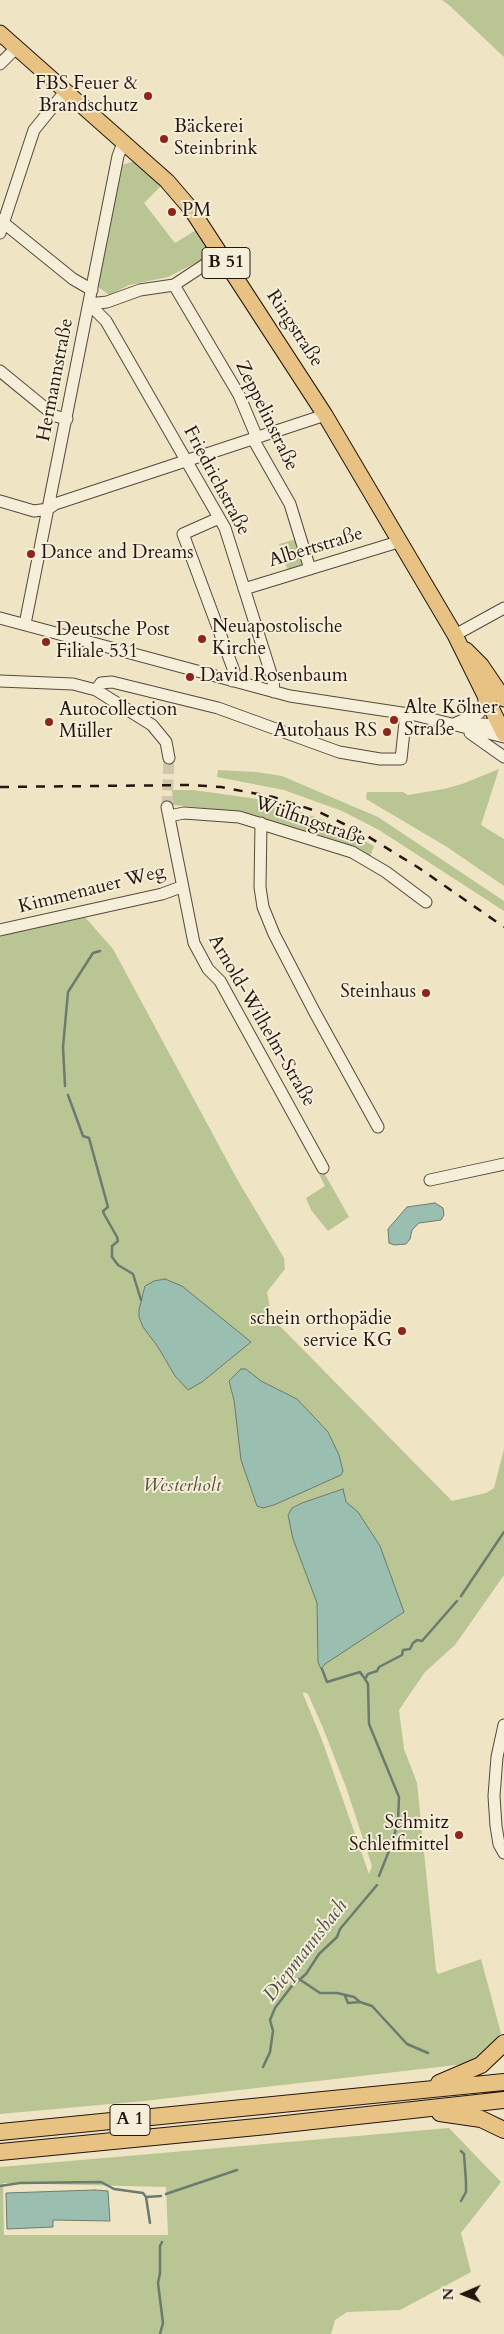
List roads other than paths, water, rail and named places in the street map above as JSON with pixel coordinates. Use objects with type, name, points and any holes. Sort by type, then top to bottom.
[{"type":"highway","points":[[421,2090],[481,2065],[504,2043]]},
{"type":"highway","name":"A 1","points":[[0,2132],[504,2082]]},
{"type":"highway","name":"A 1","points":[[0,2152],[504,2100]]},
{"type":"highway","points":[[415,2110],[481,2119],[504,2130]]},
{"type":"main road","name":"Ringstraße","points":[[0,34],[180,195],[325,415],[458,641],[498,693],[503,730]]},
{"type":"street","points":[[0,64],[16,48]]},
{"type":"street","points":[[64,93],[34,130],[1,225],[73,280],[92,290]]},
{"type":"street","name":"Hermannstraße","points":[[26,624],[118,156],[123,143]]},
{"type":"street","points":[[89,304],[108,302],[140,290],[174,286],[220,254]]},
{"type":"street","name":"Zeppelinstraße","points":[[174,286],[233,383],[254,433],[253,439],[290,504],[310,569]]},
{"type":"street","name":"Friedrichstraße","points":[[89,304],[106,321],[219,518],[229,540],[273,680],[274,692]]},
{"type":"street","points":[[0,371],[55,416],[67,419]]},
{"type":"street","points":[[0,501],[34,511],[48,509],[55,504],[325,415]]},
{"type":"street","points":[[219,518],[183,534],[234,671],[232,681]]},
{"type":"street","name":"Albertstraße","points":[[244,589],[398,542]]},
{"type":"street","points":[[458,641],[504,608]]},
{"type":"street","points":[[0,618],[274,692],[456,723],[481,722],[503,730]]},
{"type":"street","points":[[0,680],[73,684],[96,690],[152,725],[166,742],[168,758]]},
{"type":"street","points":[[96,690],[101,683],[112,682],[218,708],[339,752],[380,759],[402,759],[406,713]]},
{"type":"street","points":[[456,723],[479,713],[484,704],[498,693]]},
{"type":"street","points":[[456,723],[504,757]]},
{"type":"street","name":"Wülfingstraße","points":[[168,811],[226,815],[261,823],[362,857],[410,888],[426,902]]},
{"type":"street","name":"Kimmenauer Weg","points":[[0,930],[162,894],[181,887],[168,811]]},
{"type":"street","points":[[261,823],[260,887],[263,908],[274,934],[314,1011],[378,1127]]},
{"type":"street","name":"Arnold-Wilhelm-Straße","points":[[181,887],[194,943],[204,962],[220,981],[322,1168]]},
{"type":"street","points":[[430,1180],[504,1164]]},
{"type":"street","points":[[504,1725],[496,1770],[494,1802],[499,1844],[504,1853]]},
{"type":"waterway","name":"Diepmannsbach","points":[[65,1086],[63,1047],[68,992],[93,953],[100,951]]},
{"type":"waterway","name":"Diepmannsbach","points":[[68,1095],[83,1136],[89,1138],[108,1207],[103,1211],[117,1237],[118,1241],[112,1246],[112,1257],[118,1265],[133,1274],[141,1300]]},
{"type":"waterway","points":[[461,1596],[504,1532]]},
{"type":"waterway","points":[[365,1679],[368,1674],[377,1671],[379,1667],[402,1655],[403,1650],[410,1649],[417,1640],[422,1641],[457,1601]]},
{"type":"waterway","name":"Diepmannsbach","points":[[322,1669],[327,1682],[360,1672],[368,1684],[369,1724],[399,1797],[398,1822],[379,1876]]},
{"type":"waterway","name":"Diepmannsbach","points":[[263,2067],[270,2052],[273,2031],[270,2020],[275,2008],[291,1987],[306,1974],[319,1954],[337,1937],[340,1929],[377,1885]]},
{"type":"waterway","points":[[299,1979],[320,1993],[337,1993],[354,1997],[360,2002],[372,2006],[407,2044],[428,2053]]},
{"type":"waterway","points":[[345,1996],[348,2003],[360,2002]]},
{"type":"waterway","points":[[461,2151],[464,2154],[466,2182],[466,2192],[461,2201]]},
{"type":"waterway","name":"Diepmannsbach","points":[[166,2194],[237,2170]]},
{"type":"waterway","name":"Diepmannsbach","points":[[0,2186],[20,2183],[101,2182],[114,2189],[143,2193],[146,2197],[161,2196]]},
{"type":"waterway","points":[[146,2197],[150,2223]]},
{"type":"waterway","points":[[160,2334],[163,2323],[158,2283],[160,2246],[162,2242]]},
{"type":"tunnel","points":[[167,807],[169,758]]},
{"type":"railway","points":[[0,787],[189,785],[221,787],[273,797],[319,812],[359,831],[419,868],[504,927]]},
{"type":"place","name":"FBS Feuer & Brandschutz","points":[[148,96]]},
{"type":"place","name":"Bäckerei Steinbrink","points":[[164,139]]},
{"type":"place","name":"PM","points":[[172,212]]},
{"type":"place","name":"Dance and Dreams","points":[[31,554]]},
{"type":"place","name":"Neuapostolische Kirche","points":[[202,639]]},
{"type":"place","name":"Deutsche Post Filiale 531","points":[[46,642]]},
{"type":"place","name":"David Rosenbaum","points":[[190,677]]},
{"type":"place","name":"Alte Kölner Straße","points":[[394,720]]},
{"type":"place","name":"Autocollection Müller","points":[[49,722]]},
{"type":"place","name":"Autohaus RS","points":[[387,732]]},
{"type":"place","name":"Steinhaus","points":[[426,993]]},
{"type":"place","name":"schein orthopädie service KG","points":[[402,1331]]},
{"type":"place","name":"Schmitz Schleifmittel","points":[[459,1835]]},
{"type":"park label","name":"Westerholt","points":[[182,1487]]}]
